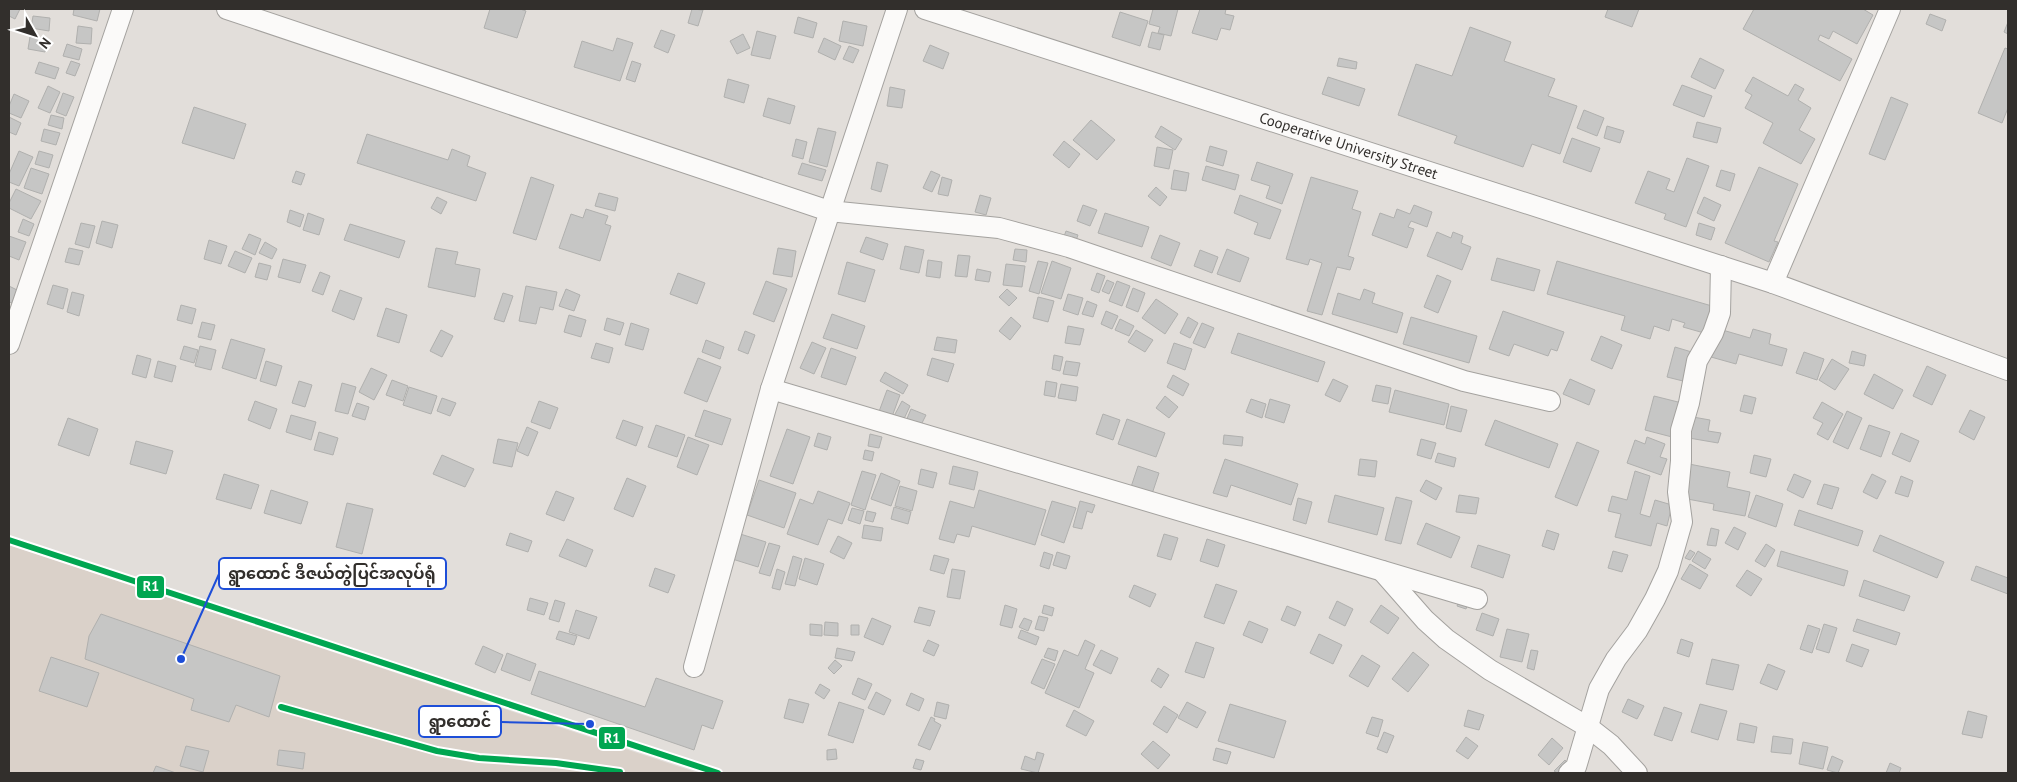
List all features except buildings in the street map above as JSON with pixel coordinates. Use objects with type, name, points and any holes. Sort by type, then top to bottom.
[{"type":"street","points":[[9,344],[123,9]]},
{"type":"street","points":[[227,9],[829,212],[999,228],[1069,247],[1464,381],[1550,401]]},
{"type":"street","points":[[694,667],[771,389],[897,9]]},
{"type":"street","name":"Cooperative University Street","points":[[925,9],[1773,283],[2008,370]]},
{"type":"street","points":[[1773,283],[1890,9]]},
{"type":"street","points":[[1569,773],[1576,767],[1598,689],[1616,659],[1637,631],[1655,600],[1668,571],[1682,522],[1678,492],[1681,430],[1689,403],[1697,361],[1713,333],[1720,313],[1721,266]]},
{"type":"street","points":[[771,389],[1477,599]]},
{"type":"street","points":[[1382,571],[1425,620],[1446,639],[1490,670],[1588,727],[1611,745],[1637,773]]},
{"type":"shaded area","points":[[9,545],[698,773],[9,773]]},
{"type":"transit line","name":"R1","points":[[9,540],[718,773]]},
{"type":"transit line","name":"R1","points":[[281,707],[437,751],[479,758],[556,763],[620,772]]},
{"type":"place","name":"ရွာထောင် ဒီဇယ်တွဲပြင်အလုပ်ရုံ","points":[[181,659]]},
{"type":"place","name":"ရွာထောင်","points":[[590,724]]}]
